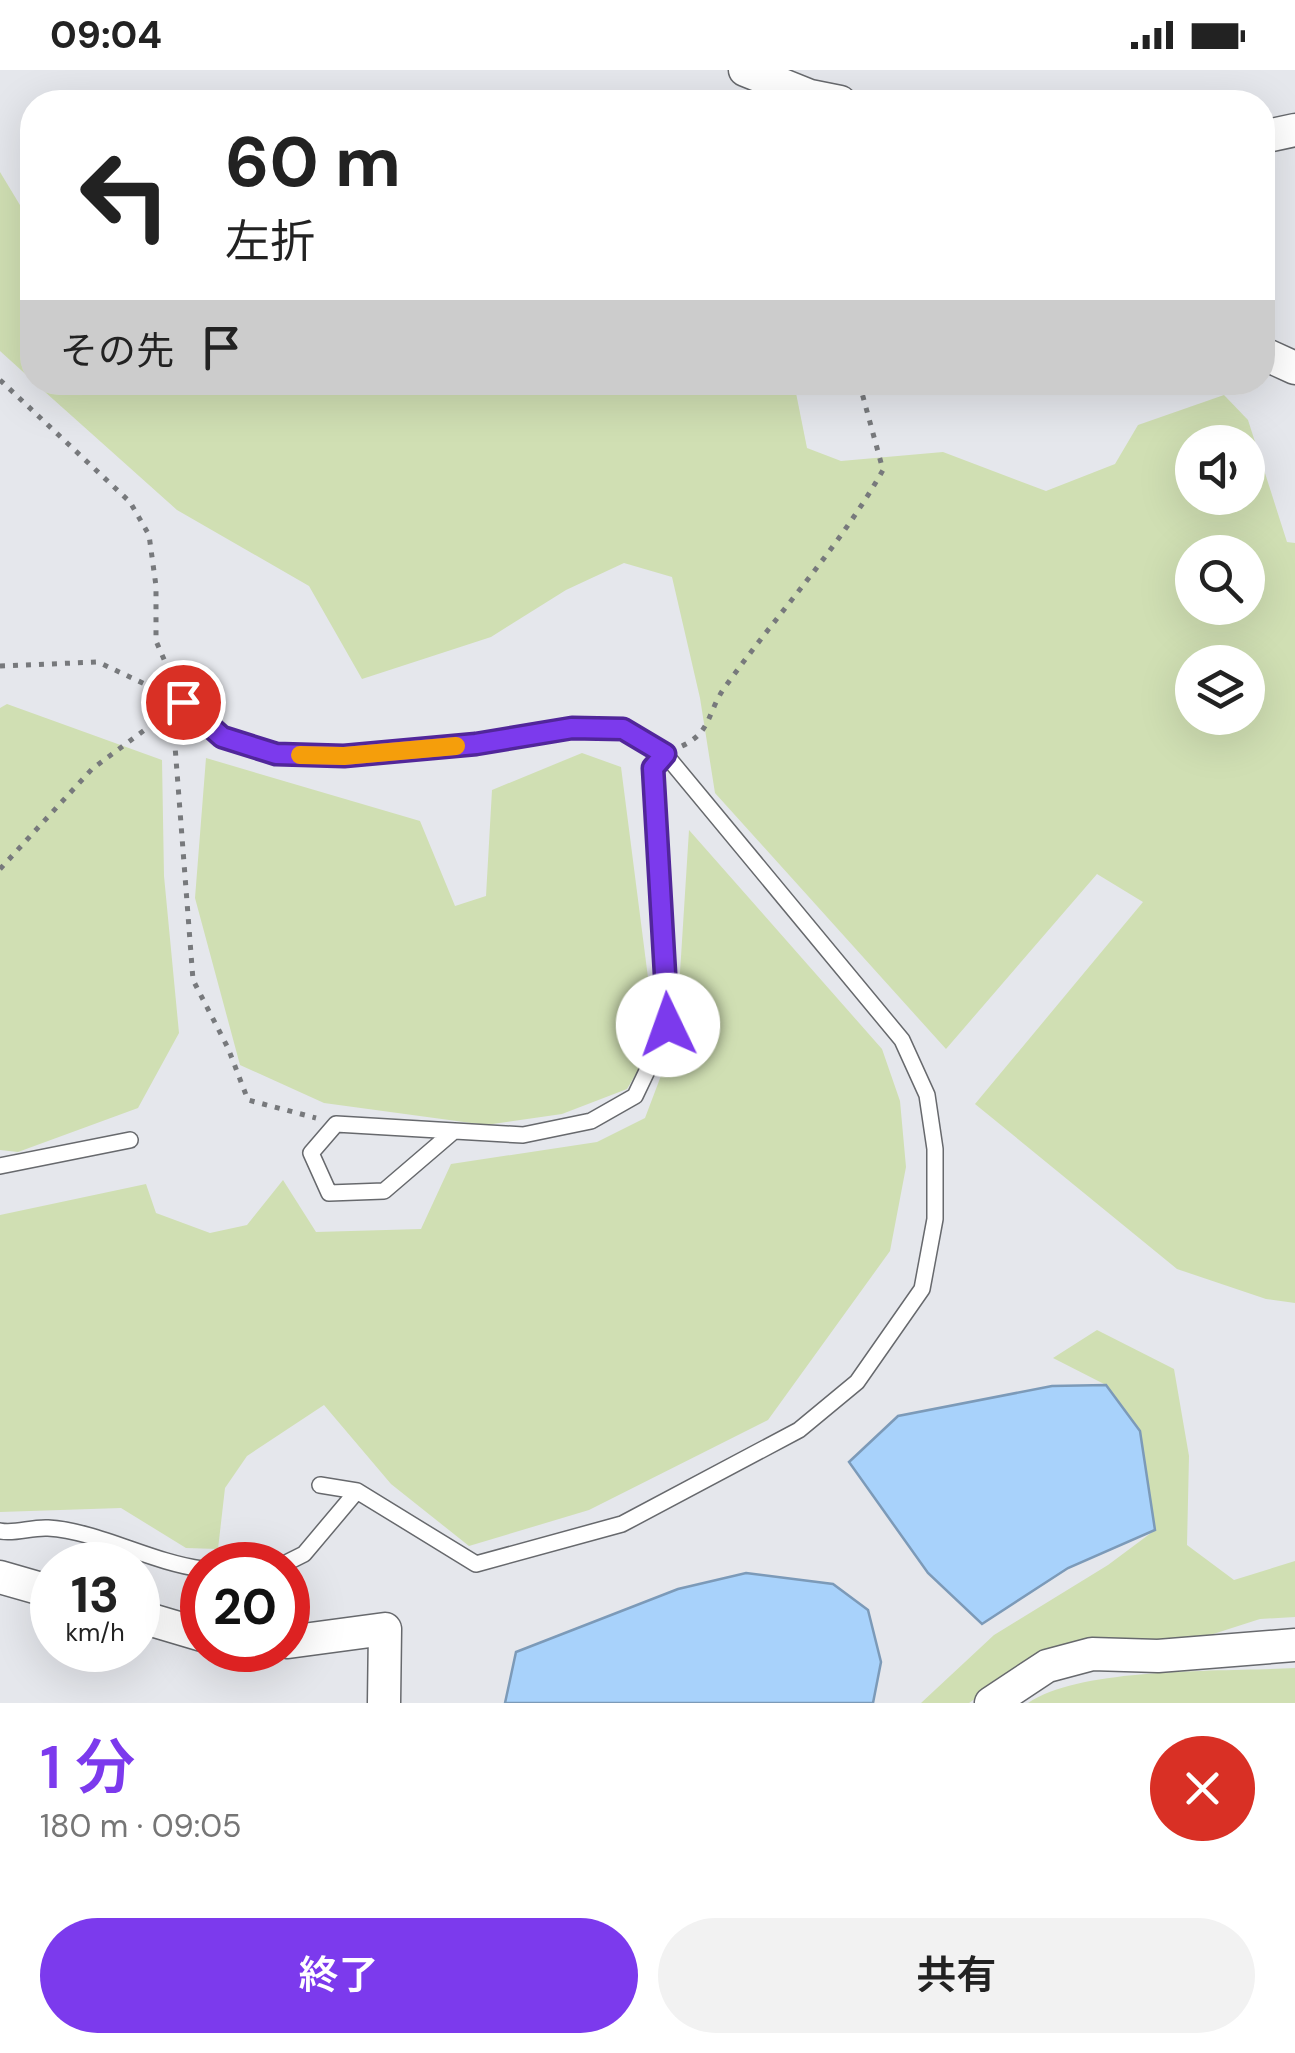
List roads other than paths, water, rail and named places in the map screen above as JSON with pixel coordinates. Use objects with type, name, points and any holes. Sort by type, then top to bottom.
[{"type":"street","points":[[745,70],[820,89]]},
{"type":"street","points":[[0,1577],[30,1586]]},
{"type":"street","points":[[310,1639],[385,1630],[384,1703]]},
{"type":"street","points":[[991,1703],[1047,1666],[1092,1654],[1158,1656],[1295,1645]]},
{"type":"lane","points":[[183,702],[222,737],[276,754],[344,756],[476,744],[572,728],[623,729],[665,754],[902,1040],[926,1095],[935,1150],[934,1219],[922,1289],[857,1382],[799,1430],[622,1524],[476,1564],[357,1490],[320,1485]]},
{"type":"lane","points":[[454,1131],[384,1191],[328,1193],[311,1153],[336,1124],[523,1135],[591,1121],[635,1096],[668,1025],[653,768],[665,754]]},
{"type":"lane","points":[[0,1166],[130,1140]]},
{"type":"lane","points":[[310,1547],[357,1490]]},
{"type":"lane","points":[[0,1530],[48,1528],[180,1566]]},
{"type":"water","points":[[1106,1385],[1140,1431],[1155,1530],[1068,1568],[982,1624],[928,1573],[849,1462],[898,1416],[1052,1386]]},
{"type":"water","points":[[746,1573],[833,1584],[868,1610],[881,1662],[873,1703],[505,1703],[516,1652],[678,1589]]}]
